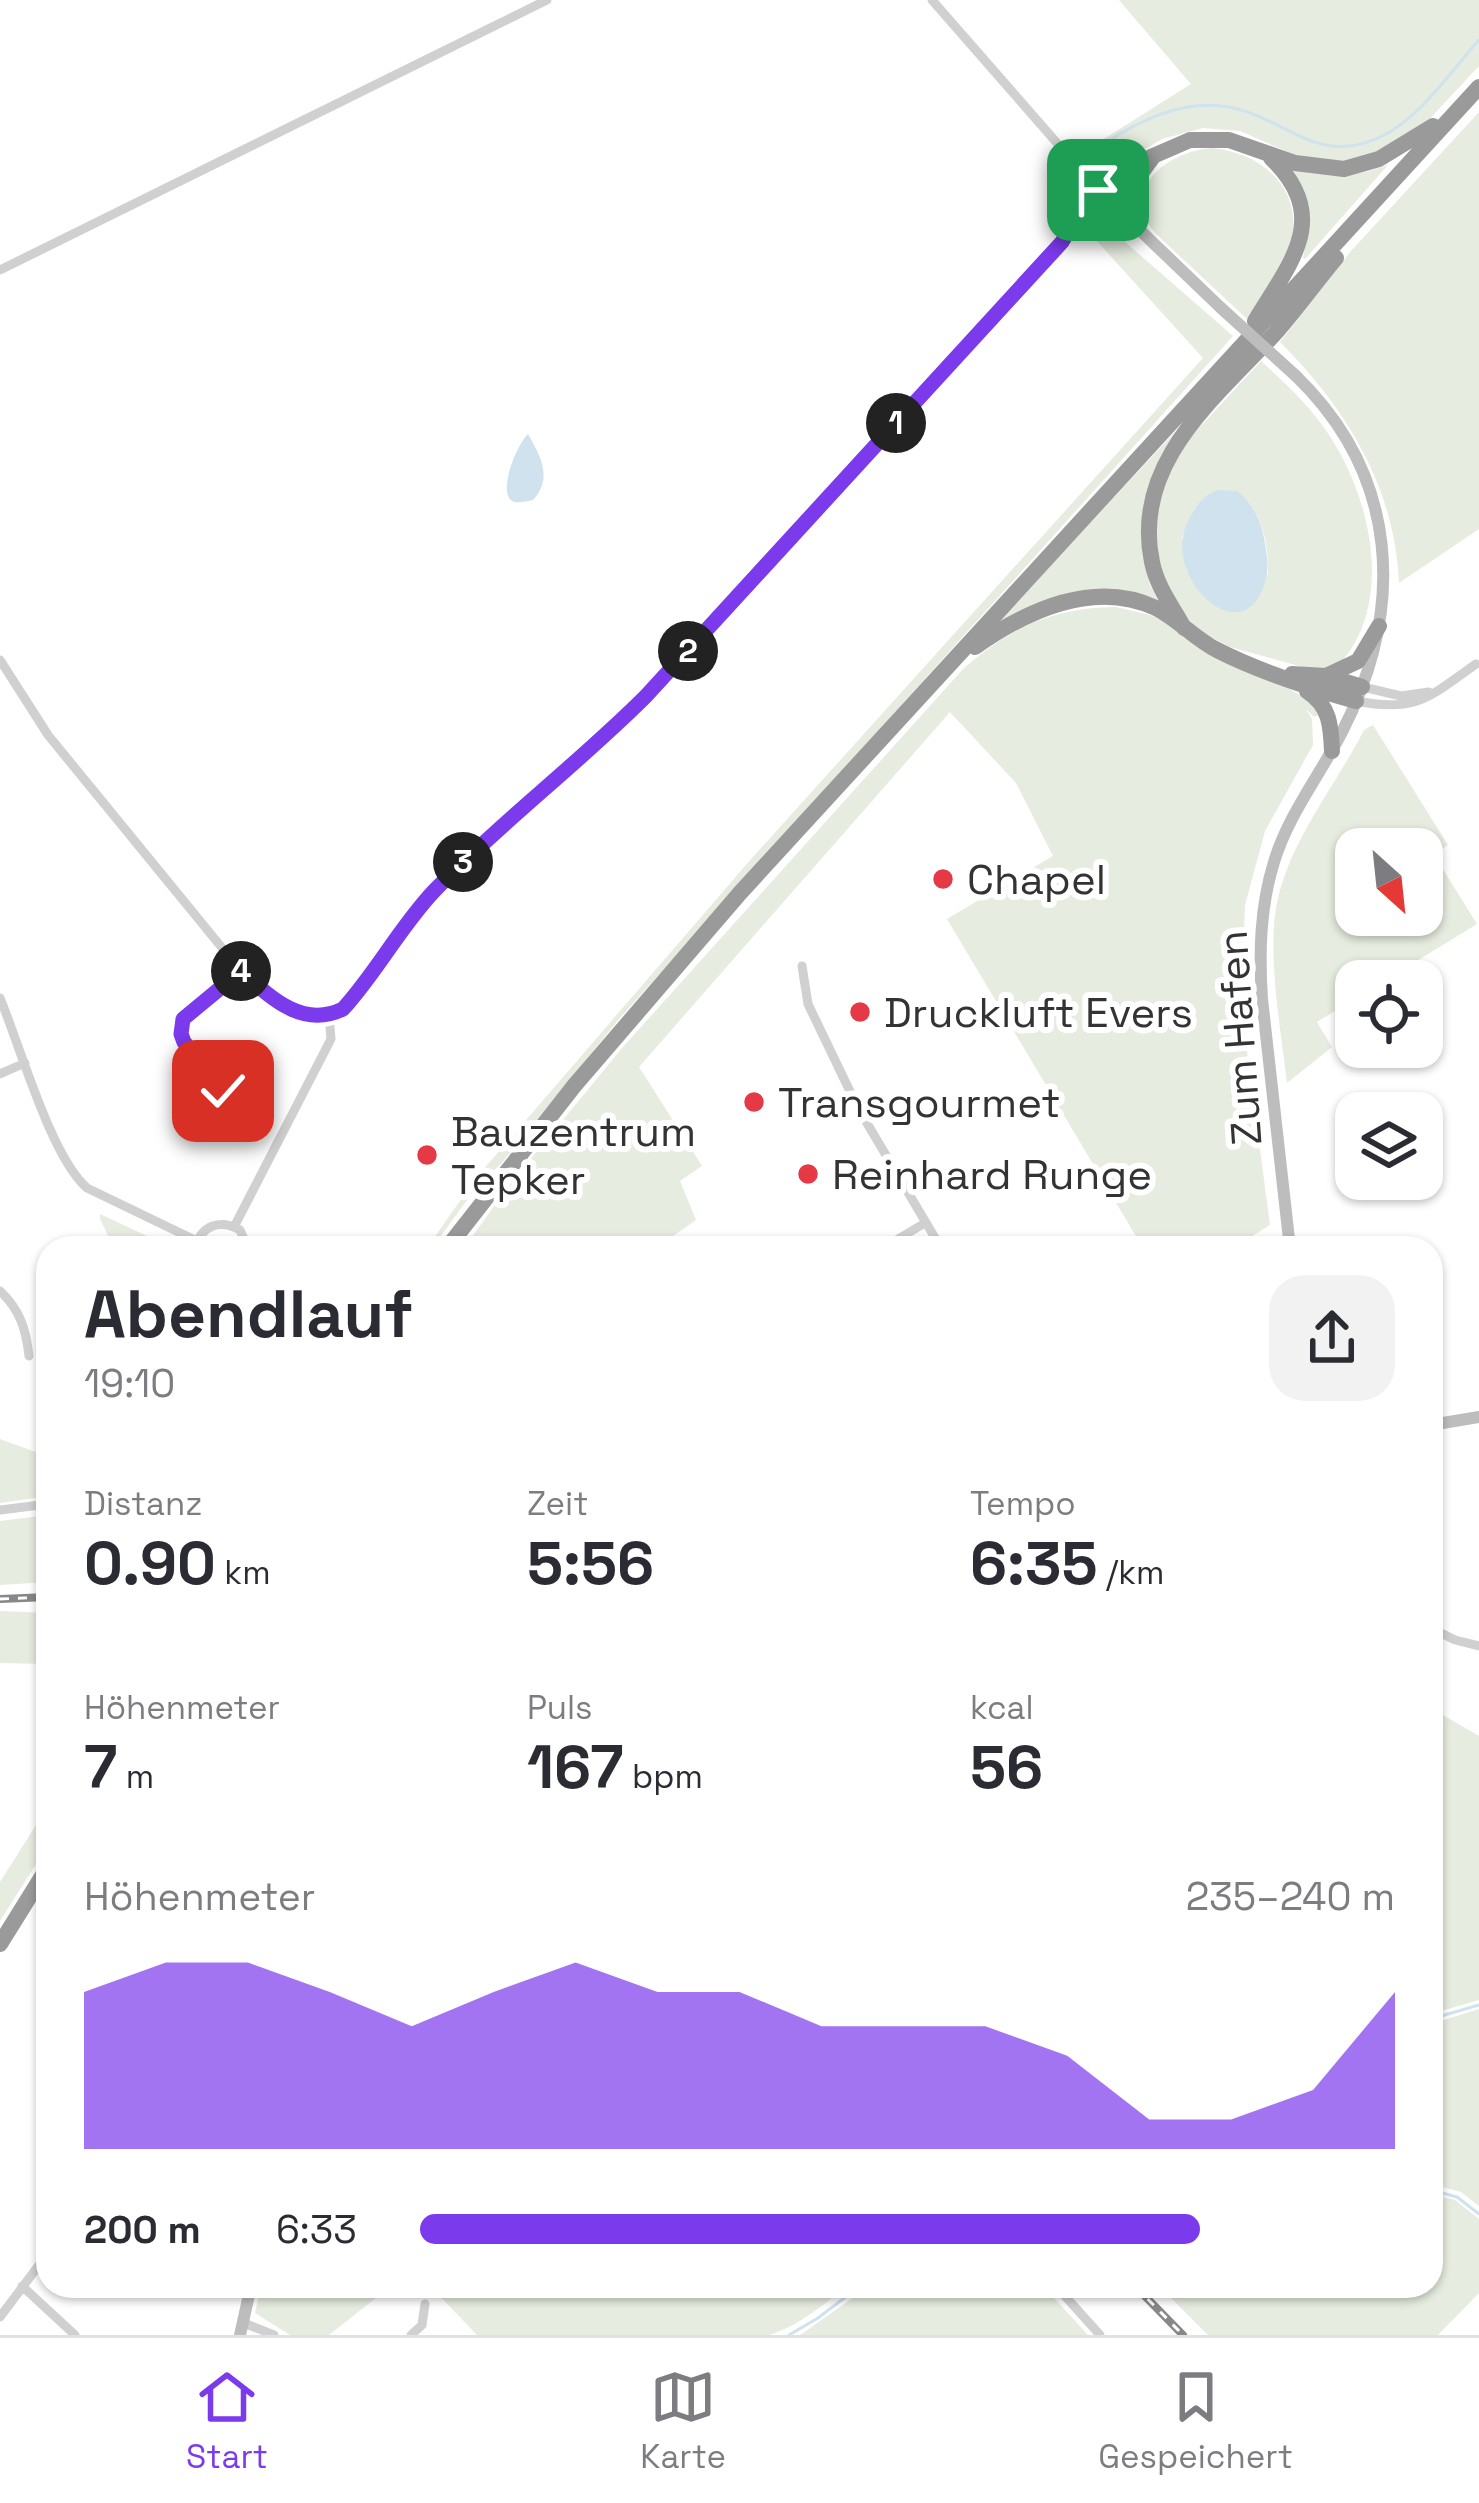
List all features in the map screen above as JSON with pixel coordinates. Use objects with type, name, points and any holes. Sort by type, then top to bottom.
[{"type":"highway","points":[[456,1236],[640,1006],[1479,87]]},
{"type":"highway","points":[[1098,190],[1119,172],[1190,140],[1228,140],[1295,163],[1344,169],[1402,147],[1463,105]]},
{"type":"highway","points":[[1236,352],[1293,262],[1301,232],[1293,187],[1266,154]]},
{"type":"highway","points":[[1112,205],[1153,157]]},
{"type":"highway","points":[[1184,628],[1156,580],[1149,546],[1153,495],[1163,465],[1182,435],[1338,256],[1366,209]]},
{"type":"highway","points":[[920,695],[1005,626],[1065,602],[1107,597],[1138,601],[1167,614],[1215,649],[1276,674],[1359,694]]},
{"type":"highway","points":[[1326,676],[1358,661],[1379,626]]},
{"type":"highway","points":[[1276,674],[1326,676],[1359,694]]},
{"type":"highway","points":[[1298,682],[1324,706],[1332,752]]},
{"type":"highway","points":[[0,1944],[36,1886]]},
{"type":"main road","points":[[1098,190],[1296,376],[1335,418],[1362,468],[1380,527],[1384,572],[1379,626],[1359,694]]},
{"type":"main road","name":"Zum Hafen","points":[[1289,1236],[1260,968],[1263,907],[1288,827],[1359,694]]},
{"type":"main road","points":[[1443,1423],[1479,1417]]},
{"type":"main road","points":[[242,2329],[248,2298]]},
{"type":"street","points":[[0,270],[547,0]]},
{"type":"street","points":[[932,0],[1098,190],[1062,242]]},
{"type":"street","points":[[0,660],[48,736],[241,971],[275,1001],[302,1015],[329,1016],[357,994],[429,897],[489,836],[593,749],[646,696],[1062,242],[1112,205]]},
{"type":"street","points":[[1359,694],[1382,706],[1424,700],[1476,664]]},
{"type":"street","points":[[802,966],[808,1004],[858,1108],[933,1236]]},
{"type":"street","points":[[223,1091],[184,1042],[183,1019],[241,971]]},
{"type":"street","points":[[0,998],[59,1150],[79,1182],[180,1236]]},
{"type":"street","points":[[234,1227],[332,1039],[329,1016]]},
{"type":"street","points":[[0,1074],[25,1063]]},
{"type":"street","points":[[903,1236],[925,1223]]},
{"type":"street","points":[[202,1236],[209,1227],[224,1224],[243,1236]]},
{"type":"street","points":[[0,1291],[26,1328],[29,1356]]},
{"type":"street","points":[[0,1510],[36,1506]]},
{"type":"street","points":[[1443,1634],[1479,1646]]},
{"type":"street","points":[[0,2317],[36,2268]]},
{"type":"street","points":[[22,2286],[75,2335]]},
{"type":"street","points":[[1067,2298],[1100,2335]]},
{"type":"street","points":[[412,2335],[422,2325],[425,2303]]},
{"type":"street","points":[[242,2329],[274,2335]]},
{"type":"shaded area","points":[[1119,0],[1479,0],[1479,66],[1422,127],[1395,146],[1346,162],[1297,156],[1240,131],[1203,128],[1162,139],[1108,171],[1093,167],[1080,154],[1191,84]]},
{"type":"shaded area","points":[[1479,112],[1479,529],[1399,583],[1388,514],[1363,451],[1326,394],[1280,342],[1351,251]]},
{"type":"shaded area","points":[[1212,148],[1260,164],[1273,174],[1290,201],[1292,248],[1287,262],[1247,319],[1155,233],[1145,217],[1145,187],[1154,175],[1180,156]]},
{"type":"shaded area","points":[[1388,165],[1303,258],[1307,238],[1287,166],[1338,175]]},
{"type":"shaded area","points":[[1112,236],[1124,241],[1233,336],[619,1019],[500,1165],[481,1181],[441,1236],[435,1236],[476,1178],[752,858],[1203,358],[1095,239]]},
{"type":"shaded area","points":[[1261,361],[1324,427],[1357,490],[1371,550],[1368,609],[1343,660],[1345,665],[1314,670],[1230,647],[1190,622],[1160,575],[1156,515],[1165,479],[1185,443]],"holes":[[[1238,491],[1262,529],[1268,575],[1187,572],[1182,536],[1195,508]]]},
{"type":"shaded area","points":[[1187,419],[1163,456],[1146,568],[1160,604],[1125,594],[999,621]]},
{"type":"shaded area","points":[[1116,607],[1165,622],[1304,697],[1320,714],[1314,717],[1306,709],[1312,719],[1313,745],[1265,831],[1245,905],[1241,1006],[1270,1225],[1252,1236],[1136,1236],[947,919],[1053,856],[1016,783],[950,712],[639,1067],[702,1166],[680,1181],[696,1220],[673,1236],[473,1236],[623,1047],[964,668],[1034,622]]},
{"type":"shaded area","points":[[1373,725],[1437,828],[1335,828],[1335,936],[1443,936],[1443,869],[1477,924],[1418,960],[1335,960],[1335,1011],[1317,1022],[1332,1047],[1287,1083],[1276,999],[1275,915],[1299,842],[1364,730]]},
{"type":"shaded area","points":[[100,1214],[147,1236],[108,1236]]},
{"type":"shaded area","points":[[0,1439],[36,1452],[36,1498],[0,1503]]},
{"type":"shaded area","points":[[36,1516],[36,1583],[0,1585],[0,1521]]},
{"type":"shaded area","points":[[0,1611],[36,1612],[36,1664],[0,1663]]},
{"type":"shaded area","points":[[1443,1715],[1479,1736],[1479,2000],[1443,2010]]},
{"type":"shaded area","points":[[36,1825],[36,1864],[0,1921],[0,1882]]},
{"type":"shaded area","points":[[1479,2009],[1479,2206],[1461,2192],[1443,2187],[1443,2020]]},
{"type":"shaded area","points":[[1443,2197],[1455,2200],[1479,2219],[1479,2293],[1438,2335],[1208,2335],[1171,2298],[1443,2298]]},
{"type":"shaded area","points":[[258,2298],[376,2298],[329,2335],[290,2335],[255,2313]]},
{"type":"shaded area","points":[[442,2298],[832,2298],[801,2321],[769,2335],[477,2335]]},
{"type":"shaded area","points":[[853,2298],[1054,2298],[1088,2335],[800,2335]]},
{"type":"water","points":[[528,434],[544,476],[533,500],[514,502],[508,496],[508,478]]},
{"type":"water","points":[[1218,490],[1238,491],[1251,505],[1266,547],[1261,593],[1249,608],[1235,612],[1220,609],[1193,583],[1182,543],[1196,508]]},
{"type":"waterway","points":[[1107,142],[1165,113],[1213,105],[1250,113],[1323,144],[1364,143],[1414,114],[1479,40]]},
{"type":"waterway","points":[[1443,2016],[1479,2005]]},
{"type":"waterway","points":[[1443,2193],[1457,2197],[1479,2214]]},
{"type":"waterway","points":[[789,2335],[844,2298]]},
{"type":"railway","points":[[0,1599],[36,1598]]},
{"type":"railway","points":[[1147,2298],[1183,2335]]},
{"type":"place","name":"Chapel","points":[[943,879]]},
{"type":"place","name":"Druckluft Evers","points":[[860,1012]]},
{"type":"place","name":"Transgourmet","points":[[754,1102]]},
{"type":"place","name":"Bauzentrum Tepker","points":[[427,1155]]},
{"type":"place","name":"Reinhard Runge","points":[[808,1174]]},
{"type":"route","points":[[223,1091],[184,1042],[183,1019],[241,971],[275,1001],[302,1015],[329,1016],[343,1009],[429,897],[489,836],[593,749],[646,696],[1062,242],[1098,190]]}]
